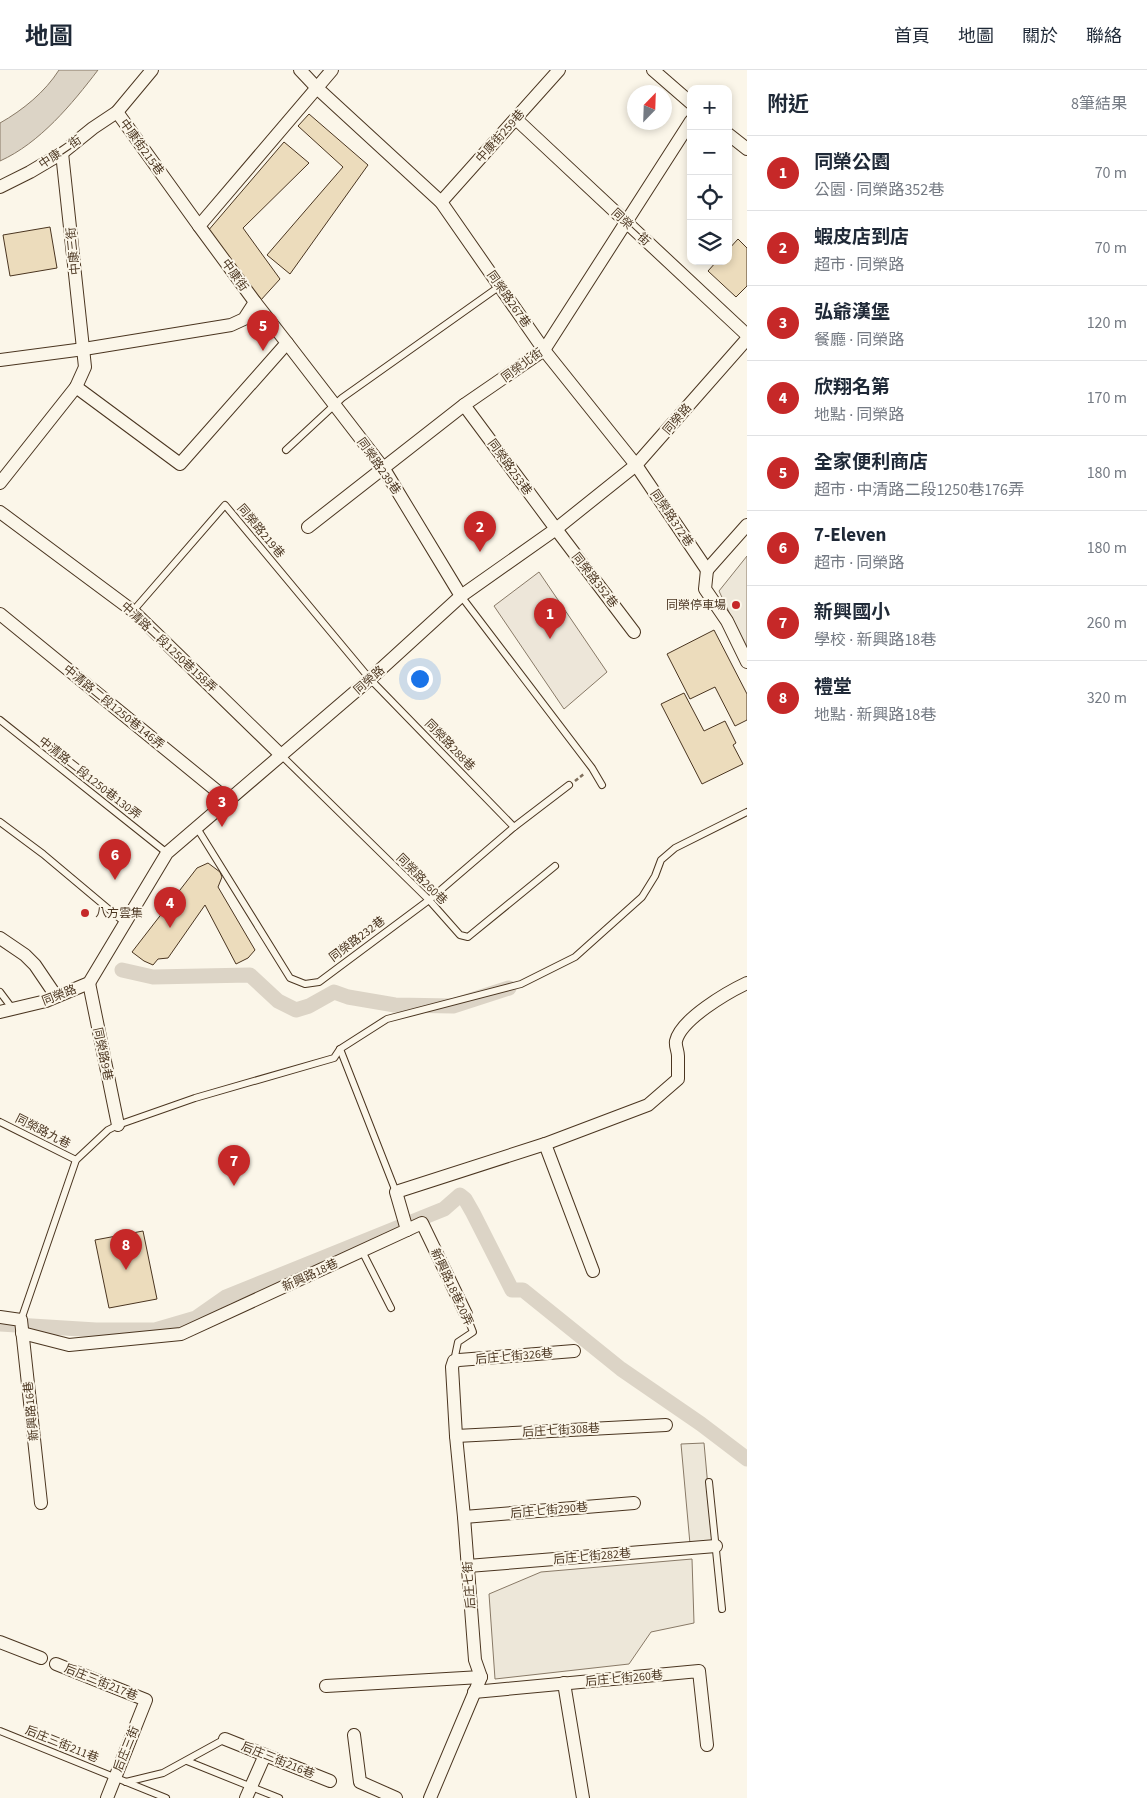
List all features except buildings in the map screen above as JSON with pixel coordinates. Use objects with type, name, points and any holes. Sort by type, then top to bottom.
[{"type":"street","name":"中康街215巷","points":[[152,70],[117,112],[199,226]]},
{"type":"street","points":[[300,70],[317,88],[441,202]]},
{"type":"street","points":[[199,226],[332,70]]},
{"type":"street","name":"中康街259巷","points":[[441,202],[559,70]]},
{"type":"street","points":[[653,70],[687,100]]},
{"type":"street","name":"中康二街","points":[[0,187],[62,153],[93,128],[117,112]]},
{"type":"street","name":"同榮一街","points":[[516,119],[747,335]]},
{"type":"street","name":"同榮北街","points":[[308,527],[464,405],[544,350],[687,127]]},
{"type":"street","points":[[732,137],[747,149]]},
{"type":"street","name":"中康三街","points":[[0,483],[76,387],[85,367],[62,153]]},
{"type":"street","name":"同榮路267巷","points":[[441,202],[544,350],[636,465]]},
{"type":"street","name":"中康街","points":[[0,360],[84,349],[231,325],[244,319],[255,302],[199,226]]},
{"type":"street","name":"同榮路239巷","points":[[255,302],[384,469],[461,596]]},
{"type":"street","name":"同榮路","points":[[6,1010],[46,1001],[88,983],[167,853],[370,679],[461,596],[556,529],[636,465],[747,339]]},
{"type":"street","points":[[76,387],[180,464],[287,343]]},
{"type":"street","name":"同榮路253巷","points":[[464,405],[556,529]]},
{"type":"street","name":"同榮路372巷","points":[[636,465],[707,570]]},
{"type":"street","name":"中清路二段1250巷158弄","points":[[0,512],[133,610],[281,755]]},
{"type":"street","points":[[747,525],[707,570],[705,589],[727,621],[747,662]]},
{"type":"street","name":"同榮路352巷","points":[[556,529],[634,632]]},
{"type":"street","name":"中清路二段1250巷146弄","points":[[0,614],[228,800]]},
{"type":"street","points":[[0,938],[24,955],[34,965],[56,996]]},
{"type":"street","name":"同榮路9巷","points":[[88,983],[118,1125]]},
{"type":"street","points":[[407,1230],[396,1192],[545,1144],[648,1105],[678,1079],[678,1053],[675,1043],[678,1034],[695,1016],[725,993],[747,983]]},
{"type":"street","points":[[545,1144],[593,1271]]},
{"type":"street","name":"新興路18巷20弄","points":[[407,1230],[422,1223],[466,1314]]},
{"type":"street","name":"新興路18巷","points":[[22,1333],[68,1345],[181,1334],[407,1230]]},
{"type":"street","points":[[0,1317],[21,1320]]},
{"type":"street","name":"新興路16巷","points":[[21,1320],[41,1503]]},
{"type":"street","name":"后庄七街326巷","points":[[454,1362],[574,1351]]},
{"type":"street","name":"后庄七街","points":[[454,1362],[452,1368],[456,1436],[475,1660],[480,1677]]},
{"type":"street","name":"后庄七街308巷","points":[[456,1436],[666,1425]]},
{"type":"street","name":"后庄七街290巷","points":[[464,1517],[634,1503]]},
{"type":"street","name":"后庄七街282巷","points":[[468,1566],[716,1546]]},
{"type":"street","points":[[0,1642],[41,1658]]},
{"type":"street","name":"后庄三街217巷","points":[[56,1664],[146,1700]]},
{"type":"street","name":"后庄七街260巷","points":[[474,1692],[699,1671],[707,1745]]},
{"type":"street","points":[[326,1686],[480,1677],[430,1798]]},
{"type":"street","points":[[564,1683],[583,1798]]},
{"type":"street","name":"后庄三街","points":[[107,1798],[121,1780],[146,1700]]},
{"type":"street","points":[[354,1735],[360,1782],[396,1798]]},
{"type":"street","name":"后庄三街216巷","points":[[225,1739],[330,1781]]},
{"type":"street","points":[[249,1792],[265,1755]]},
{"type":"lane","points":[[286,450],[334,404],[500,286]]},
{"type":"lane","name":"同榮路219巷","points":[[133,610],[225,504],[370,679]]},
{"type":"lane","points":[[461,596],[592,768],[602,785]]},
{"type":"lane","name":"同榮路288巷","points":[[370,679],[514,827]]},
{"type":"lane","name":"中清路二段1250巷130弄","points":[[0,720],[167,853]]},
{"type":"lane","name":"同榮路260巷","points":[[281,755],[429,900],[460,935],[468,937],[555,866]]},
{"type":"lane","name":"同榮路232巷","points":[[197,828],[290,978],[305,984],[319,982],[429,900],[514,827],[569,785]]},
{"type":"lane","points":[[21,1320],[76,1160],[108,1130],[195,1098],[334,1058],[340,1049],[387,1019],[521,984],[575,957],[642,897],[655,876],[661,860],[675,848],[747,812]]},
{"type":"lane","points":[[0,822],[43,854],[124,922]]},
{"type":"lane","points":[[0,992],[6,1010]]},
{"type":"lane","points":[[340,1049],[396,1192]]},
{"type":"lane","name":"同榮路九巷","points":[[0,1122],[76,1160]]},
{"type":"lane","points":[[362,1251],[391,1308]]},
{"type":"lane","name":"新興路18巷20弄","points":[[454,1362],[458,1342],[473,1332],[466,1314]]},
{"type":"lane","points":[[710,1482],[722,1609]]},
{"type":"lane","name":"后庄三街211巷","points":[[0,1731],[166,1798]]},
{"type":"lane","points":[[121,1780],[163,1773],[225,1739]]},
{"type":"lane","points":[[187,1761],[249,1792],[279,1798]]},
{"type":"path","points":[[569,785],[592,768]]},
{"type":"shaded area","points":[[59,70],[98,70],[66,109],[42,133],[29,144],[0,161],[0,123],[33,100]]},
{"type":"shaded area","name":"同榮停車場","points":[[747,556],[747,650],[719,591]]},
{"type":"shaded area","points":[[539,572],[607,672],[564,709],[494,606]]},
{"type":"shaded area","points":[[704,1443],[713,1542],[690,1544],[681,1444]]},
{"type":"shaded area","points":[[692,1559],[694,1623],[651,1632],[629,1664],[495,1679],[489,1594],[541,1572]]},
{"type":"waterway","points":[[122,970],[153,977],[250,975],[278,1001],[296,1010],[309,1006],[334,992],[348,997],[395,1005],[453,1006],[509,988]]},
{"type":"waterway","points":[[0,1324],[96,1330],[155,1330],[196,1318],[226,1297],[444,1209],[460,1195],[465,1199],[473,1213],[512,1290],[523,1290],[621,1369],[701,1424],[747,1459]]},
{"type":"place","name":"全家便利商店","points":[[263,351]]},
{"type":"place","name":"蝦皮店到店","points":[[480,552]]},
{"type":"place","name":"同榮停車場","points":[[736,605]]},
{"type":"place","name":"同榮公園","points":[[550,639]]},
{"type":"place","name":"弘爺漢堡","points":[[222,827]]},
{"type":"place","name":"7-Eleven","points":[[115,880]]},
{"type":"place","name":"八方雲集","points":[[85,913]]},
{"type":"place","name":"欣翔名第","points":[[170,928]]},
{"type":"place","name":"新興國小","points":[[234,1186]]},
{"type":"place","name":"禮堂","points":[[126,1270]]}]
